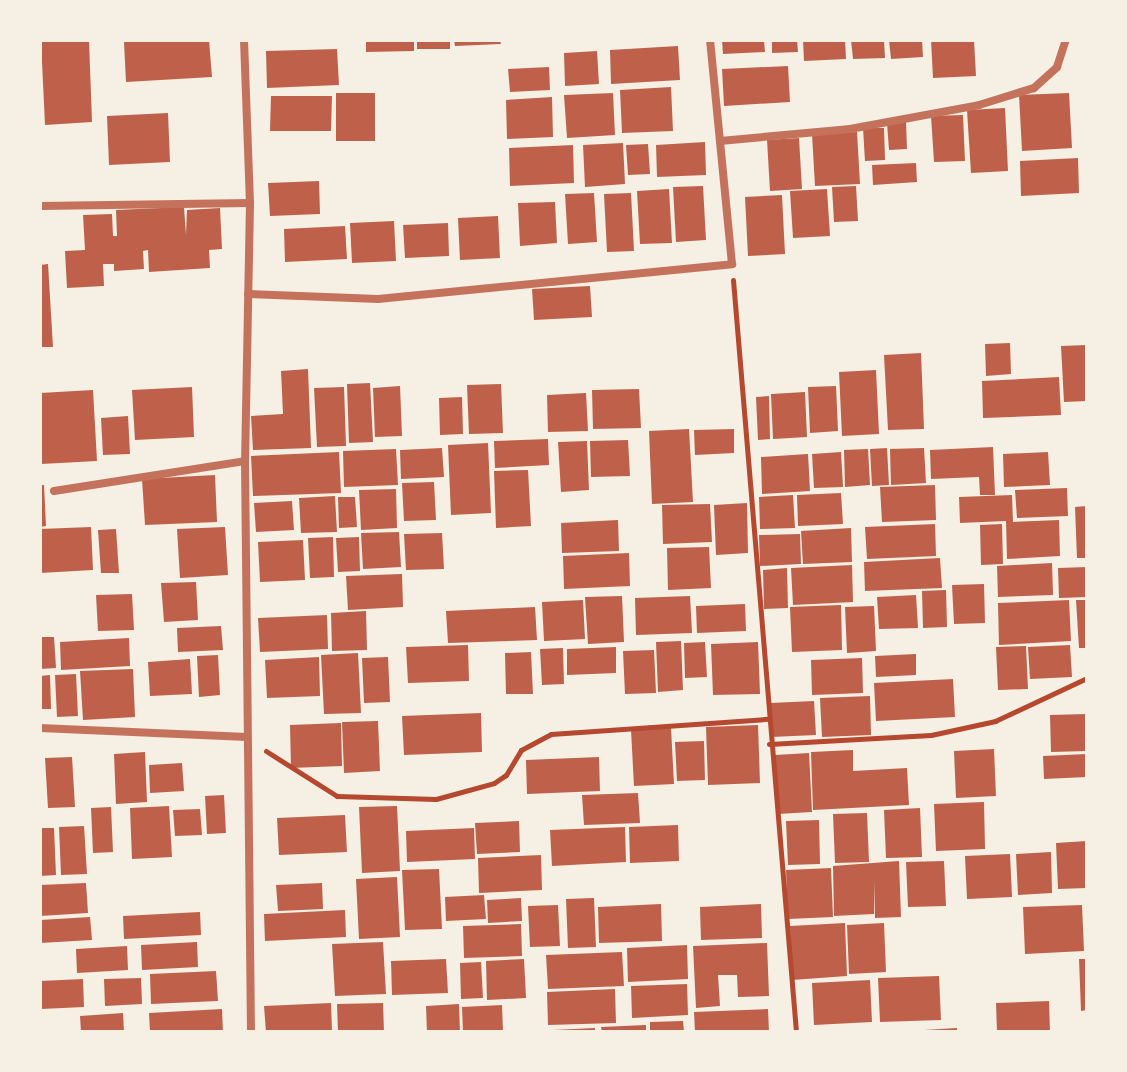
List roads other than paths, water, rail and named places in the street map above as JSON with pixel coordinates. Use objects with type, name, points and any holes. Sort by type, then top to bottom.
[{"type":"street","points":[[244,40],[250,203],[245,461],[251,1032]]},
{"type":"street","points":[[248,294],[378,299],[732,264],[710,40]]},
{"type":"street","points":[[720,141],[850,129],[979,105],[1034,88],[1057,67],[1066,40]]},
{"type":"street","points":[[40,206],[250,203]]},
{"type":"street","points":[[54,491],[245,461]]},
{"type":"street","points":[[40,728],[247,737]]}]
